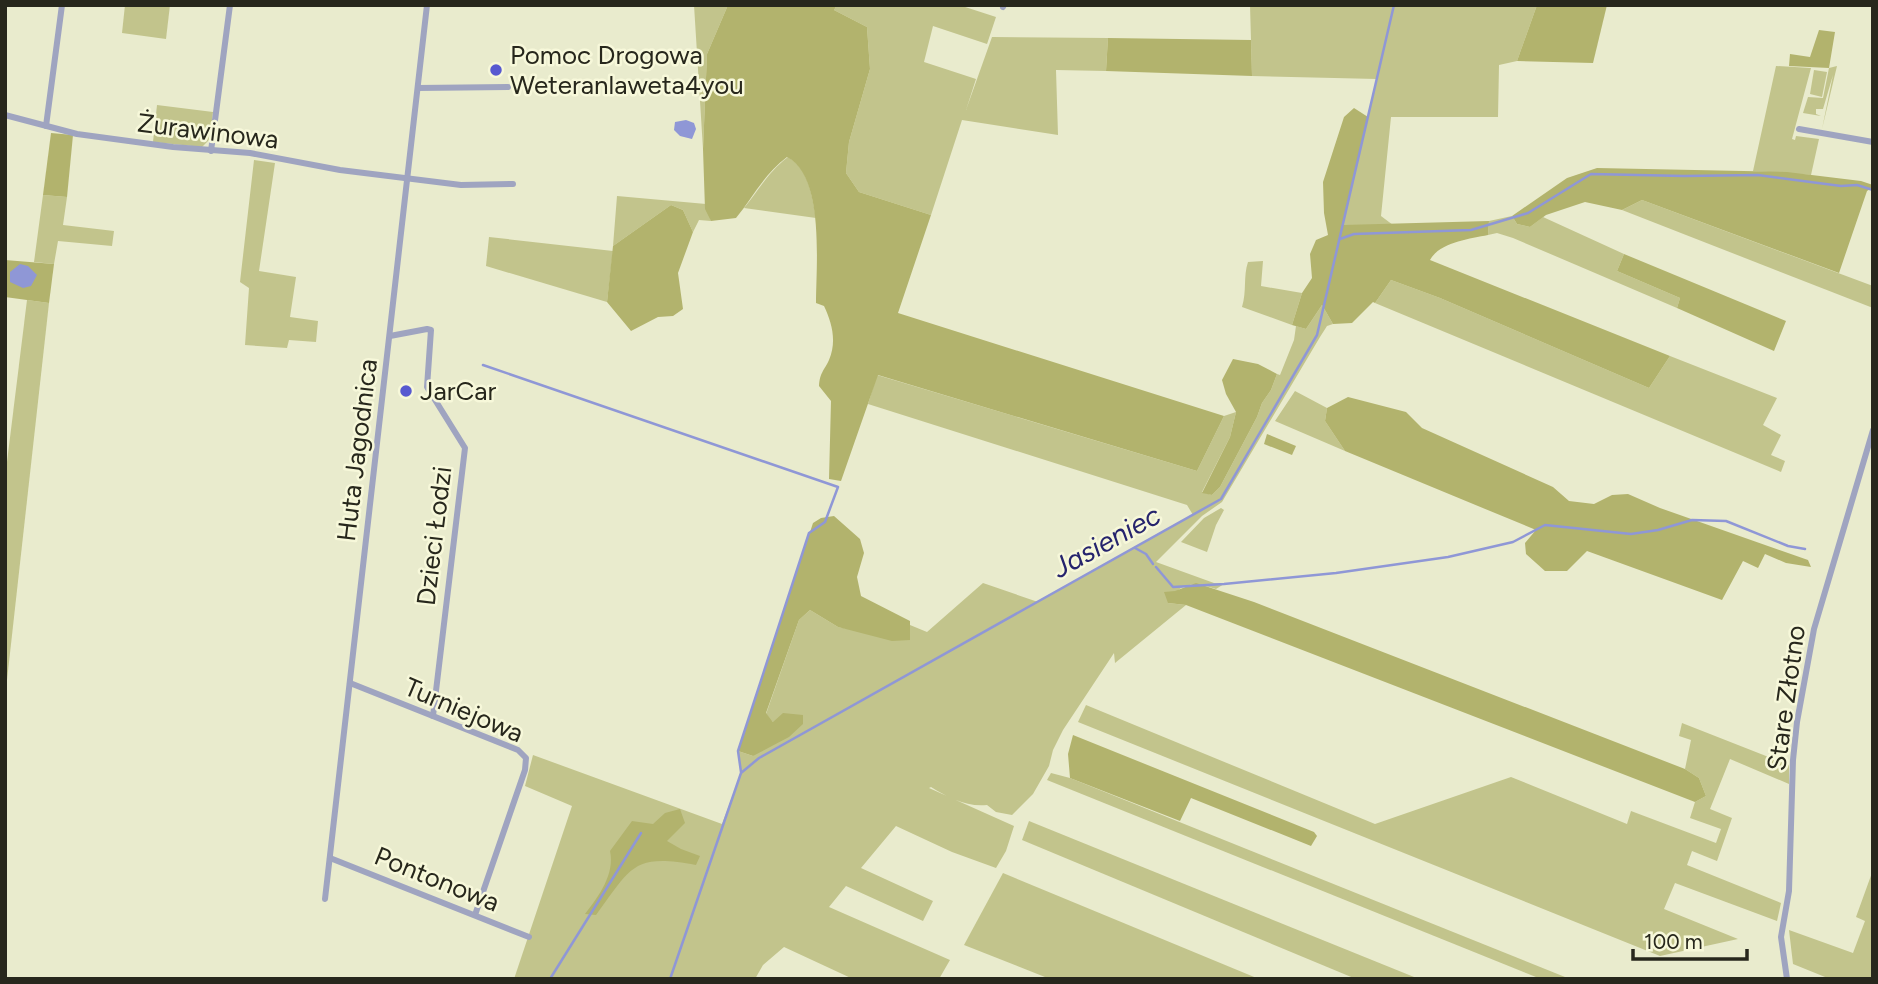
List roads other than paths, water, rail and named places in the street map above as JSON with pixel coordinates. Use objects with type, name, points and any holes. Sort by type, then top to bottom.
[{"type":"street","points":[[46,126],[62,5]]},
{"type":"street","points":[[212,151],[230,5]]},
{"type":"street","name":"Huta Jagodnica","points":[[325,899],[428,5]]},
{"type":"street","points":[[418,88],[508,87]]},
{"type":"street","name":"Żurawinowa","points":[[5,116],[77,134],[212,151],[250,153],[340,170],[461,184],[513,184]]},
{"type":"street","points":[[1799,129],[1873,142]]},
{"type":"street","name":"Dzieci Łodzi","points":[[390,336],[431,330],[427,387],[465,448],[433,716]]},
{"type":"street","name":"Stare Złotno","points":[[1787,979],[1781,937],[1789,891],[1793,760],[1797,722],[1814,629],[1873,430]]},
{"type":"street","name":"Turniejowa","points":[[350,682],[518,750],[526,758],[525,770],[475,915]]},
{"type":"street","name":"Pontonowa","points":[[330,858],[529,937]]},
{"type":"water","points":[[686,120],[694,123],[696,129],[692,139],[680,136],[674,130],[675,122]]},
{"type":"water","points":[[20,264],[28,266],[37,275],[31,286],[23,288],[10,282],[10,272]]},
{"type":"waterway","name":"Jasieniec","points":[[670,979],[741,773],[759,758],[1221,499],[1317,335],[1394,5]]},
{"type":"waterway","points":[[1340,239],[1354,234],[1471,230],[1528,213],[1591,174],[1758,175],[1841,186],[1857,185],[1873,190]]},
{"type":"waterway","points":[[483,365],[838,487],[825,522],[809,533],[738,751],[741,772]]},
{"type":"waterway","points":[[1156,567],[1173,587],[1224,584],[1336,573],[1448,557],[1513,542],[1545,525],[1631,534],[1658,530],[1692,520],[1726,521],[1788,546],[1805,549]]},
{"type":"waterway","points":[[1135,548],[1146,554],[1153,564]]},
{"type":"waterway","points":[[550,979],[641,833]]},
{"type":"place","name":"Pomoc Drogowa Weteranlaweta4you","points":[[496,70]]},
{"type":"place","name":"JarCar","points":[[406,391]]}]
